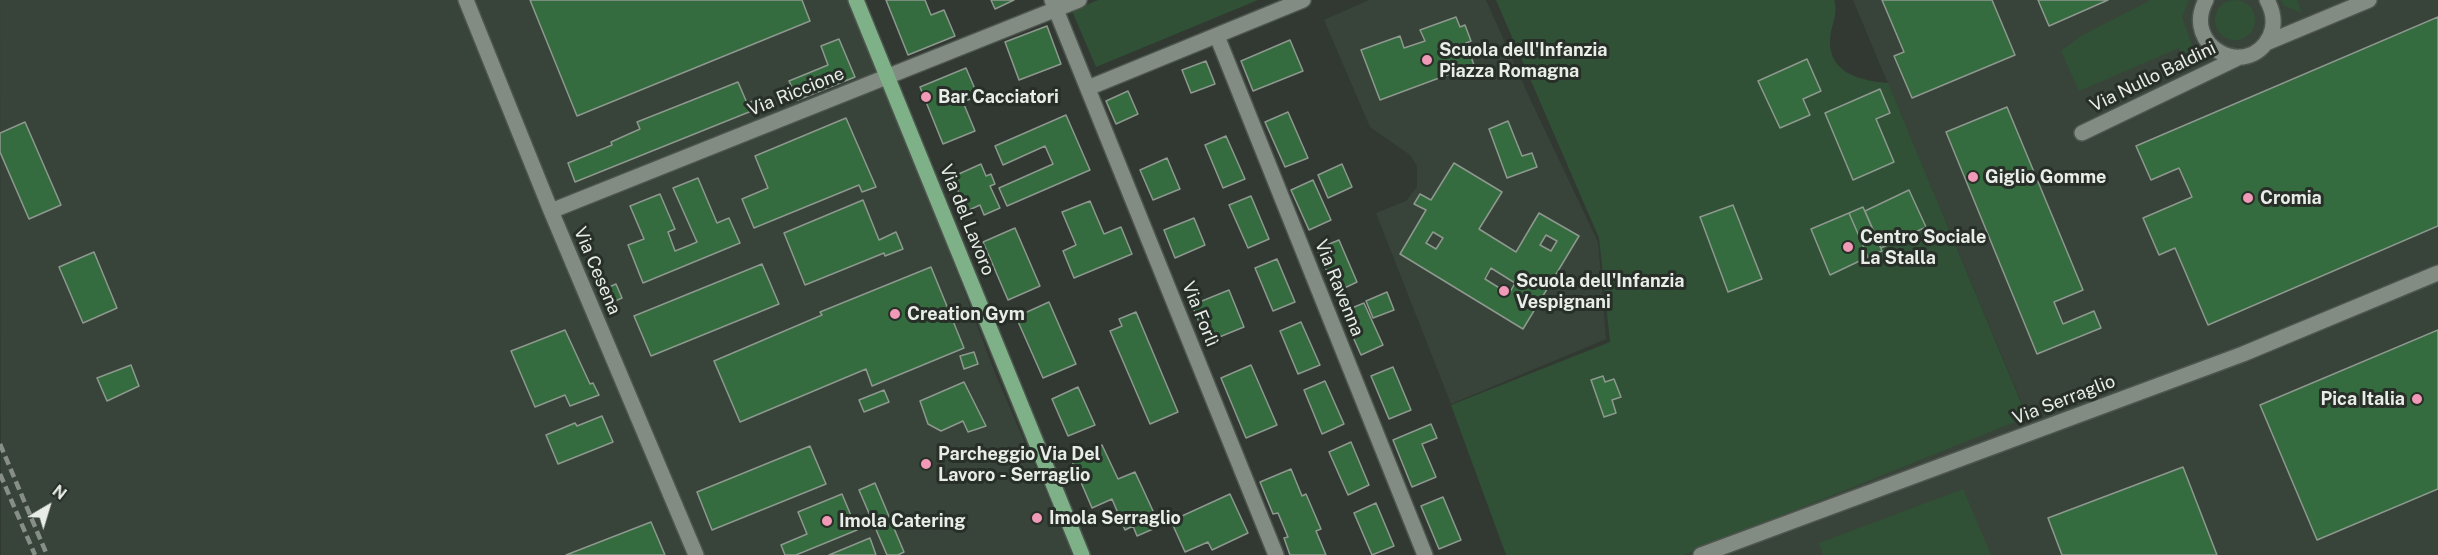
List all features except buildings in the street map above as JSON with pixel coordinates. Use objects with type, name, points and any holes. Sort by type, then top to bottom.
[{"type":"main road","name":"Via del Lavoro","points":[[856,0],[1082,555]]},
{"type":"street","name":"Via Cesena","points":[[466,0],[551,211],[696,555]]},
{"type":"street","name":"Via Riccione","points":[[551,211],[887,76],[1054,5],[1079,0]]},
{"type":"street","points":[[1088,88],[1303,0]]},
{"type":"street","name":"Via Nullo Baldini","points":[[2206,0],[2200,12],[2203,35],[2209,45],[2218,52],[2240,57]]},
{"type":"street","points":[[2266,43],[2272,33],[2274,20],[2267,0]]},
{"type":"street","name":"Via Nullo Baldini","points":[[2082,133],[2240,57],[2250,55],[2266,43],[2369,0]]},
{"type":"street","name":"Via Forlì","points":[[1054,5],[1276,555]]},
{"type":"street","name":"Via Ravenna","points":[[1217,36],[1425,555]]},
{"type":"street","name":"Via Serraglio","points":[[1701,555],[2243,354],[2438,273]]},
{"type":"shaded area","points":[[0,0],[854,0],[995,373],[1073,555],[1,555]]},
{"type":"shaded area","name":"Scuola dell'Infanzia Vespignani","points":[[1369,0],[1486,0],[1598,242],[1606,339],[1451,404],[1376,213],[1406,201],[1417,187],[1417,166],[1410,155],[1370,127],[1324,20]]},
{"type":"shaded area","points":[[1853,0],[2438,0],[2438,555],[1684,555],[2027,416]]},
{"type":"green space","points":[[1098,0],[1258,0],[1096,67],[1072,11]]},
{"type":"green space","points":[[1496,0],[1834,0],[1835,15],[1830,41],[1835,61],[1849,74],[1858,78],[1888,83],[2027,417],[1684,555],[1506,555],[1451,405],[1610,342],[1599,238]]},
{"type":"green space","points":[[2151,0],[2189,0],[2182,18],[2192,45],[2186,62],[2179,48],[2079,91],[2061,51],[2081,36]]},
{"type":"green space","points":[[2235,0],[2243,1],[2249,6],[2254,12],[2254,28],[2249,34],[2243,39],[2235,40],[2227,39],[2221,34],[2216,28],[2215,20],[2216,12],[2221,6],[2227,1]]},
{"type":"green space","points":[[2281,0],[2300,0],[2297,1],[2302,13],[2283,5]]},
{"type":"green space","points":[[1963,489],[1991,555],[1823,555],[1819,543]]},
{"type":"railway","points":[[0,444],[47,555]]},
{"type":"railway","points":[[0,474],[35,555]]},
{"type":"place","name":"Scuola dell'Infanzia Piazza Romagna","points":[[1427,60]]},
{"type":"place","name":"Bar Cacciatori","points":[[926,97]]},
{"type":"place","name":"Giglio Gomme","points":[[1973,177]]},
{"type":"place","name":"Cromia","points":[[2248,198]]},
{"type":"place","name":"Centro Sociale La Stalla","points":[[1848,247]]},
{"type":"place","name":"Scuola dell'Infanzia Vespignani","points":[[1504,291]]},
{"type":"place","name":"Creation Gym","points":[[895,314]]},
{"type":"place","name":"Pica Italia","points":[[2417,399]]},
{"type":"place","name":"Parcheggio Via Del Lavoro - Serraglio","points":[[926,464]]},
{"type":"place","name":"Imola Serraglio","points":[[1037,518]]},
{"type":"place","name":"Imola Catering","points":[[827,521]]}]
